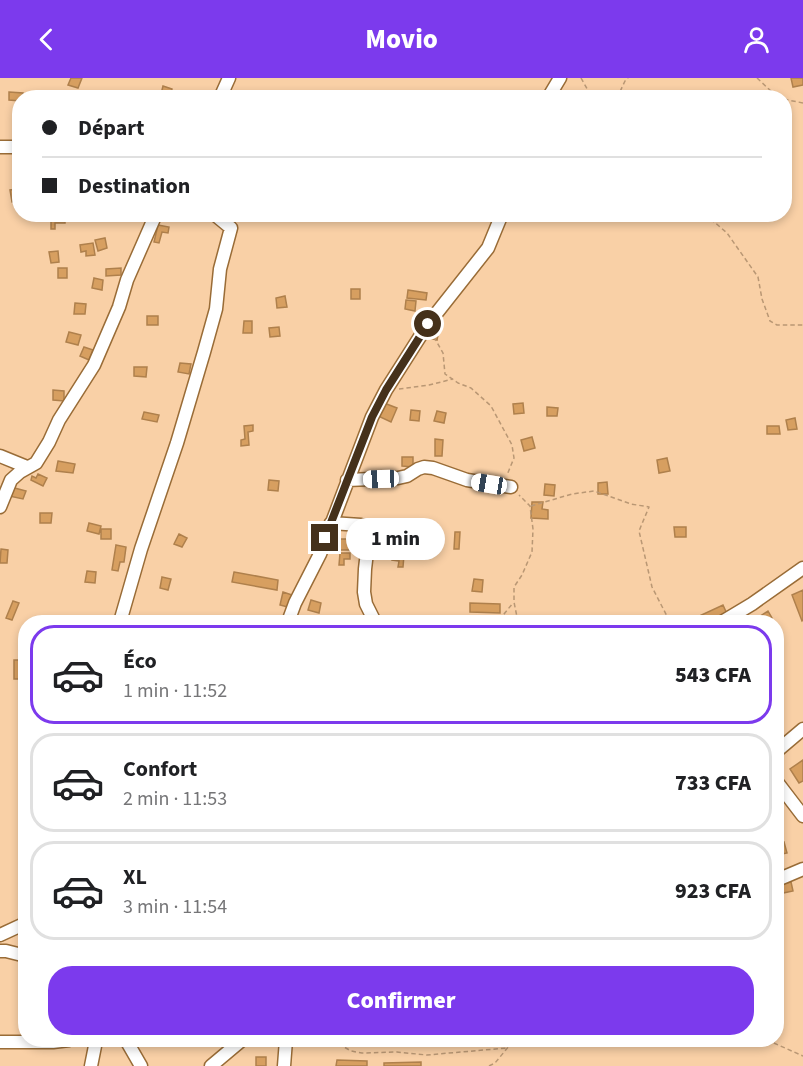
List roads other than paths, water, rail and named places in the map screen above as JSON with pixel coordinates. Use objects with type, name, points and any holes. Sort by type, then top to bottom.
[{"type":"street","points":[[0,507],[11,480],[36,463],[59,420],[94,365],[152,222]]},
{"type":"street","points":[[122,615],[216,309],[220,269],[231,228],[224,222]]},
{"type":"street","points":[[291,615],[320,554],[372,417],[386,390],[428,324],[488,248],[499,222]]},
{"type":"street","points":[[0,456],[27,467]]},
{"type":"street","points":[[347,480],[398,478],[424,467],[467,480],[511,487]]},
{"type":"street","points":[[331,523],[361,525],[367,529],[369,535],[364,592],[366,604],[372,615]]},
{"type":"street","points":[[734,615],[803,568]]},
{"type":"street","points":[[784,746],[803,729]]},
{"type":"street","points":[[784,791],[803,816]]},
{"type":"street","points":[[784,877],[803,869]]},
{"type":"street","points":[[0,935],[18,927]]},
{"type":"street","points":[[0,951],[18,954]]},
{"type":"street","points":[[0,1042],[18,1042]]},
{"type":"street","points":[[91,1066],[95,1047]]},
{"type":"street","points":[[130,1047],[141,1066]]},
{"type":"street","points":[[212,1066],[234,1047]]},
{"type":"street","points":[[284,1066],[285,1047]]}]
